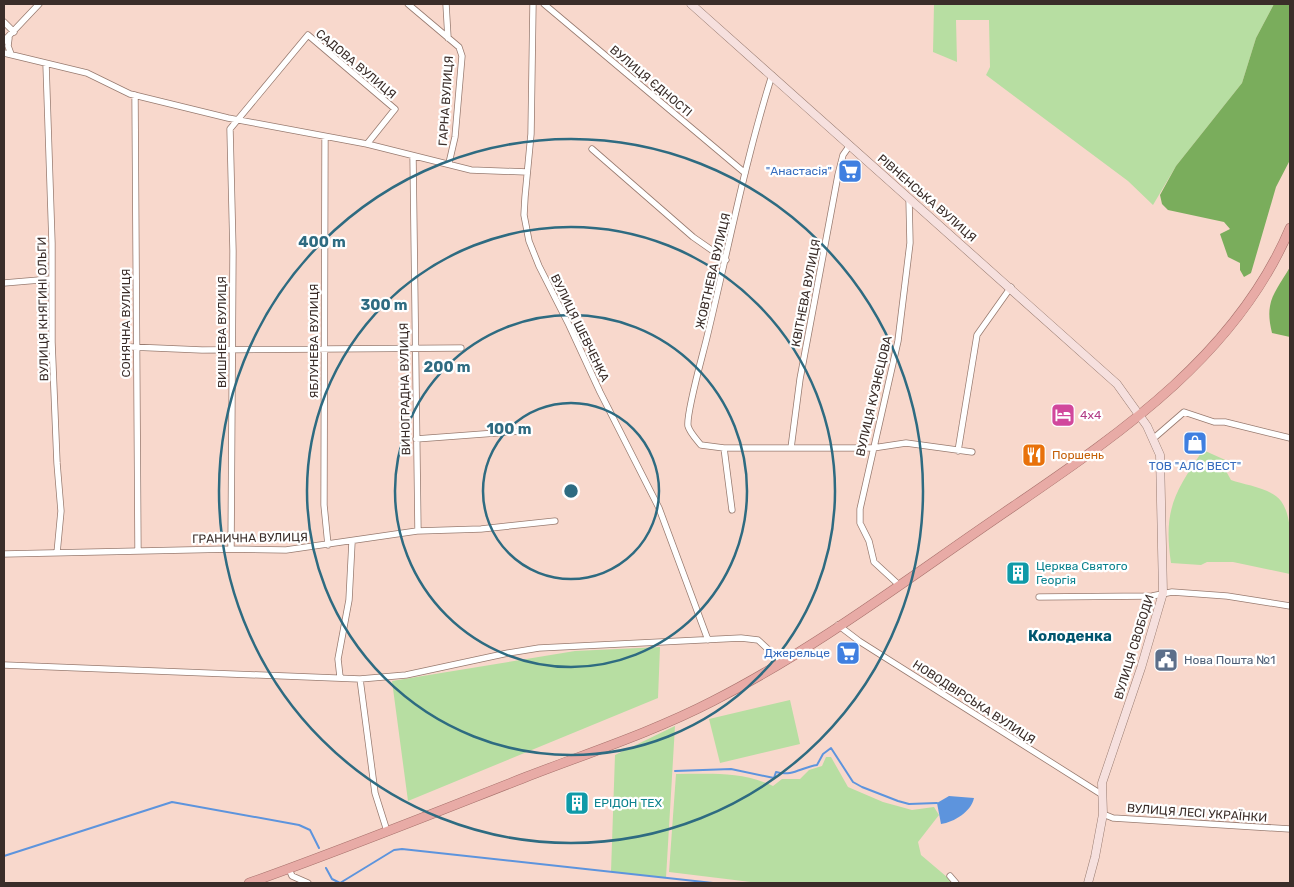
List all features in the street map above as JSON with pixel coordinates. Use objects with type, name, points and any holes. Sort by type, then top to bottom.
[{"type":"highway","points":[[249,883],[680,716],[711,702],[782,662],[899,585],[1141,416],[1186,374],[1235,319],[1270,267],[1290,228]]},
{"type":"main road","name":"РІВНЕНСЬКА ВУЛИЦЯ","points":[[691,4],[909,199],[1011,287],[1117,384],[1141,416]]},
{"type":"main road","name":"ВУЛИЦЯ СВОБОДИ","points":[[1088,883],[1103,814],[1101,794],[1106,766],[1141,668],[1163,593],[1160,466],[1154,438],[1141,416]]},
{"type":"street","points":[[11,54],[6,39],[39,4]]},
{"type":"street","name":"ГАРНА ВУЛИЦЯ","points":[[408,4],[459,47],[462,56],[455,137],[449,163]]},
{"type":"street","points":[[446,4],[448,38]]},
{"type":"street","name":"ВУЛИЦЯ ШЕВЧЕНКА","points":[[533,4],[531,134],[524,215],[529,241],[538,266],[659,508],[708,640]]},
{"type":"street","name":"ВУЛИЦЯ ЄДНОСТІ","points":[[544,4],[745,173]]},
{"type":"street","points":[[4,22],[14,32]]},
{"type":"street","name":"САДОВА ВУЛИЦЯ","points":[[240,119],[308,35],[395,109],[367,144]]},
{"type":"street","points":[[4,53],[87,73],[135,95],[240,119],[367,144],[471,170],[527,172]]},
{"type":"street","name":"ВУЛИЦЯ КНЯГИНІ ОЛЬГИ","points":[[46,64],[56,444],[61,511],[57,553]]},
{"type":"street","name":"ЖОВТНЕВА ВУЛИЦЯ","points":[[772,75],[745,173],[693,395],[688,426],[701,445],[724,448],[873,448],[906,443],[972,452]]},
{"type":"street","name":"СОНЯЧНА ВУЛИЦЯ","points":[[135,95],[134,347],[138,550]]},
{"type":"street","name":"ВИШНЕВА ВУЛИЦЯ","points":[[231,549],[232,348],[229,142],[230,129],[240,119]]},
{"type":"street","name":"ЯБЛУНЕВА ВУЛИЦЯ","points":[[325,137],[326,348],[324,505],[328,545]]},
{"type":"street","name":"КВІТНЕВА ВУЛИЦЯ","points":[[791,448],[803,360],[838,175],[843,156],[850,145]]},
{"type":"street","points":[[592,149],[693,237],[726,260]]},
{"type":"street","name":"ВИНОГРАДНА ВУЛИЦЯ","points":[[414,156],[418,531]]},
{"type":"street","name":"ВУЛИЦЯ КУЗНЄЦОВА","points":[[899,585],[874,562],[869,541],[860,523],[863,492],[883,414],[898,341],[910,243],[909,199]]},
{"type":"street","points":[[4,283],[51,279]]},
{"type":"street","points":[[958,451],[977,336],[1011,287]]},
{"type":"street","points":[[134,347],[202,350],[232,348],[461,348]]},
{"type":"street","points":[[1154,438],[1184,412],[1214,422],[1225,422],[1290,438]]},
{"type":"street","points":[[416,439],[522,431]]},
{"type":"street","points":[[724,448],[732,510]]},
{"type":"street","name":"ГРАНИЧНА ВУЛИЦЯ","points":[[4,554],[138,550],[286,550],[418,531],[481,529],[555,520]]},
{"type":"street","points":[[340,677],[338,659],[349,600],[352,542]]},
{"type":"street","points":[[1039,597],[1152,596],[1163,593],[1210,594],[1290,606]]},
{"type":"street","name":"НОВОДВІРСЬКА ВУЛИЦЯ","points":[[838,625],[858,641],[1101,794]]},
{"type":"street","points":[[4,665],[360,679],[406,675],[539,648],[741,638],[758,640],[782,662]]},
{"type":"street","points":[[360,679],[375,793],[387,831]]},
{"type":"street","name":"ВУЛИЦЯ ЛЕСІ УКРАЇНКИ","points":[[1103,814],[1114,818],[1290,829]]},
{"type":"street","points":[[289,869],[292,876],[308,883]]},
{"type":"street","points":[[950,876],[956,883]]},
{"type":"green space","points":[[934,4],[1274,4],[1256,38],[1242,83],[1176,166],[1153,205],[1128,181],[986,75],[990,67],[989,20],[956,20],[957,62],[933,52]]},
{"type":"green space","points":[[1274,4],[1290,4],[1290,160],[1276,187],[1251,273],[1244,277],[1240,270],[1240,263],[1228,257],[1220,234],[1230,229],[1224,222],[1168,210],[1162,204],[1160,195],[1176,166],[1242,83],[1256,38]]},
{"type":"green space","points":[[1290,267],[1290,337],[1272,333],[1269,313],[1272,298]]},
{"type":"green space","points":[[1203,450],[1232,463],[1226,471],[1231,480],[1264,490],[1281,501],[1290,526],[1290,574],[1233,562],[1207,562],[1201,565],[1171,563],[1169,544],[1170,515],[1178,490]]},
{"type":"green space","points":[[660,647],[658,698],[408,801],[392,681],[575,651]]},
{"type":"green space","points":[[790,700],[800,744],[720,763],[709,719]]},
{"type":"green space","points":[[675,726],[666,878],[611,872],[615,755]]},
{"type":"green space","points":[[826,757],[831,757],[848,787],[883,802],[912,810],[934,807],[939,815],[918,842],[921,855],[954,883],[759,883],[669,872],[676,774],[738,776],[761,781],[773,786],[782,779],[800,779],[809,770],[822,766]]},
{"type":"water","points":[[949,796],[974,798],[969,808],[961,816],[941,824],[937,803]]},
{"type":"waterway","points":[[675,771],[731,769],[774,778],[776,772],[792,773],[817,765],[823,754],[831,748],[853,782],[862,787],[909,804],[937,803]]},
{"type":"waterway","points":[[4,856],[172,802],[299,825],[310,830],[319,848]]},
{"type":"waterway","points":[[326,868],[332,879],[340,883],[394,850],[402,849],[713,883]]},
{"type":"place","name":"\"Анастасія\"","points":[[850,171]]},
{"type":"place","name":"4x4","points":[[1063,415]]},
{"type":"place","name":"ТОВ \"АЛС ВЕСТ\"","points":[[1195,443]]},
{"type":"place","name":"Поршень","points":[[1034,455]]},
{"type":"place","name":"Церква Святого Георгія","points":[[1018,573]]},
{"type":"place","name":"Джерельце","points":[[848,653]]},
{"type":"place","name":"Нова Пошта №1","points":[[1166,660]]},
{"type":"place","name":"ЕРІДОН ТЕХ","points":[[577,803]]},
{"type":"district","name":"Колоденка","points":[[1070,636]]}]
